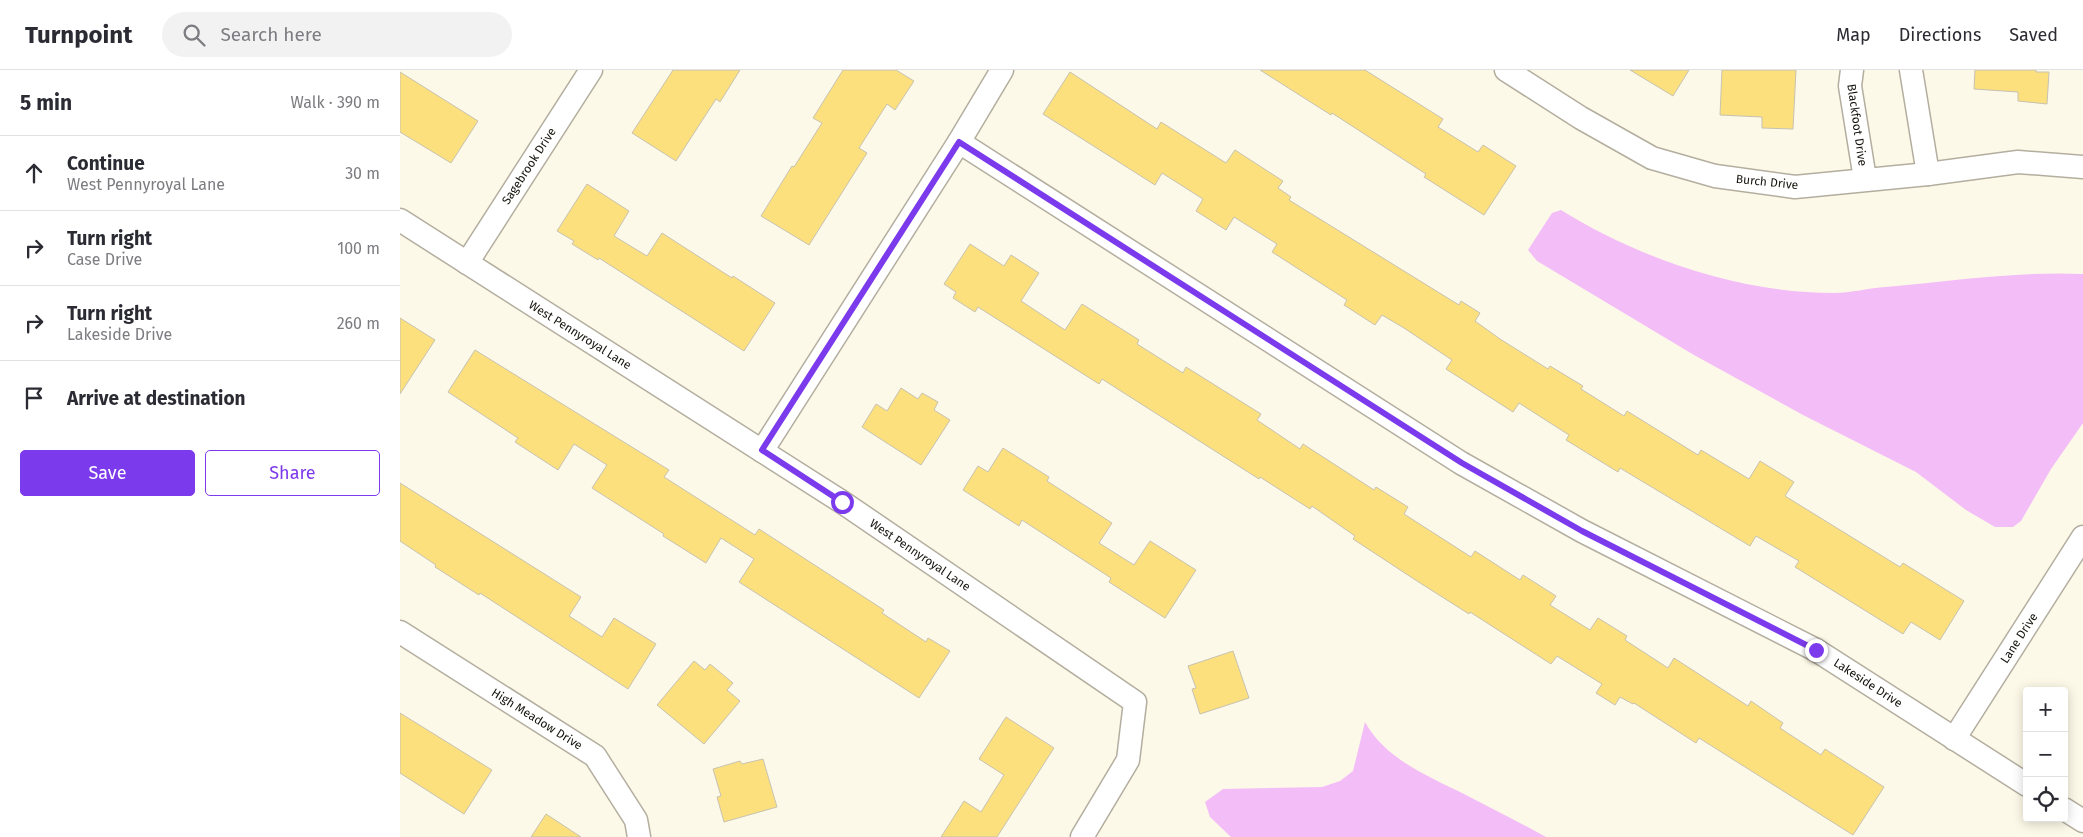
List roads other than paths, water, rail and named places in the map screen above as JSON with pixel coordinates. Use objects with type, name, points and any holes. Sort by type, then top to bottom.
[{"type":"street","name":"Sagebrook Drive","points":[[467,263],[591,70]]},
{"type":"street","points":[[762,450],[959,142],[1002,70]]},
{"type":"street","name":"Burch Drive","points":[[1506,70],[1581,118],[1652,158],[1716,176],[1794,187],[1928,174],[2018,162],[2083,167]]},
{"type":"street","name":"Blackfoot Drive","points":[[1852,70],[1850,86],[1865,179]]},
{"type":"street","points":[[1911,70],[1928,174]]},
{"type":"street","name":"Lakeside Drive","points":[[959,142],[1462,463],[1582,531],[1816,650],[2023,782]]},
{"type":"street","name":"West Pennyroyal Lane","points":[[400,220],[842,502],[1135,702],[1128,760],[1082,837]]},
{"type":"street","name":"Lane Drive","points":[[1954,739],[2083,537]]},
{"type":"street","name":"High Meadow Drive","points":[[400,632],[595,756],[636,820],[639,837]]},
{"type":"street","points":[[2068,812],[2083,821]]}]
